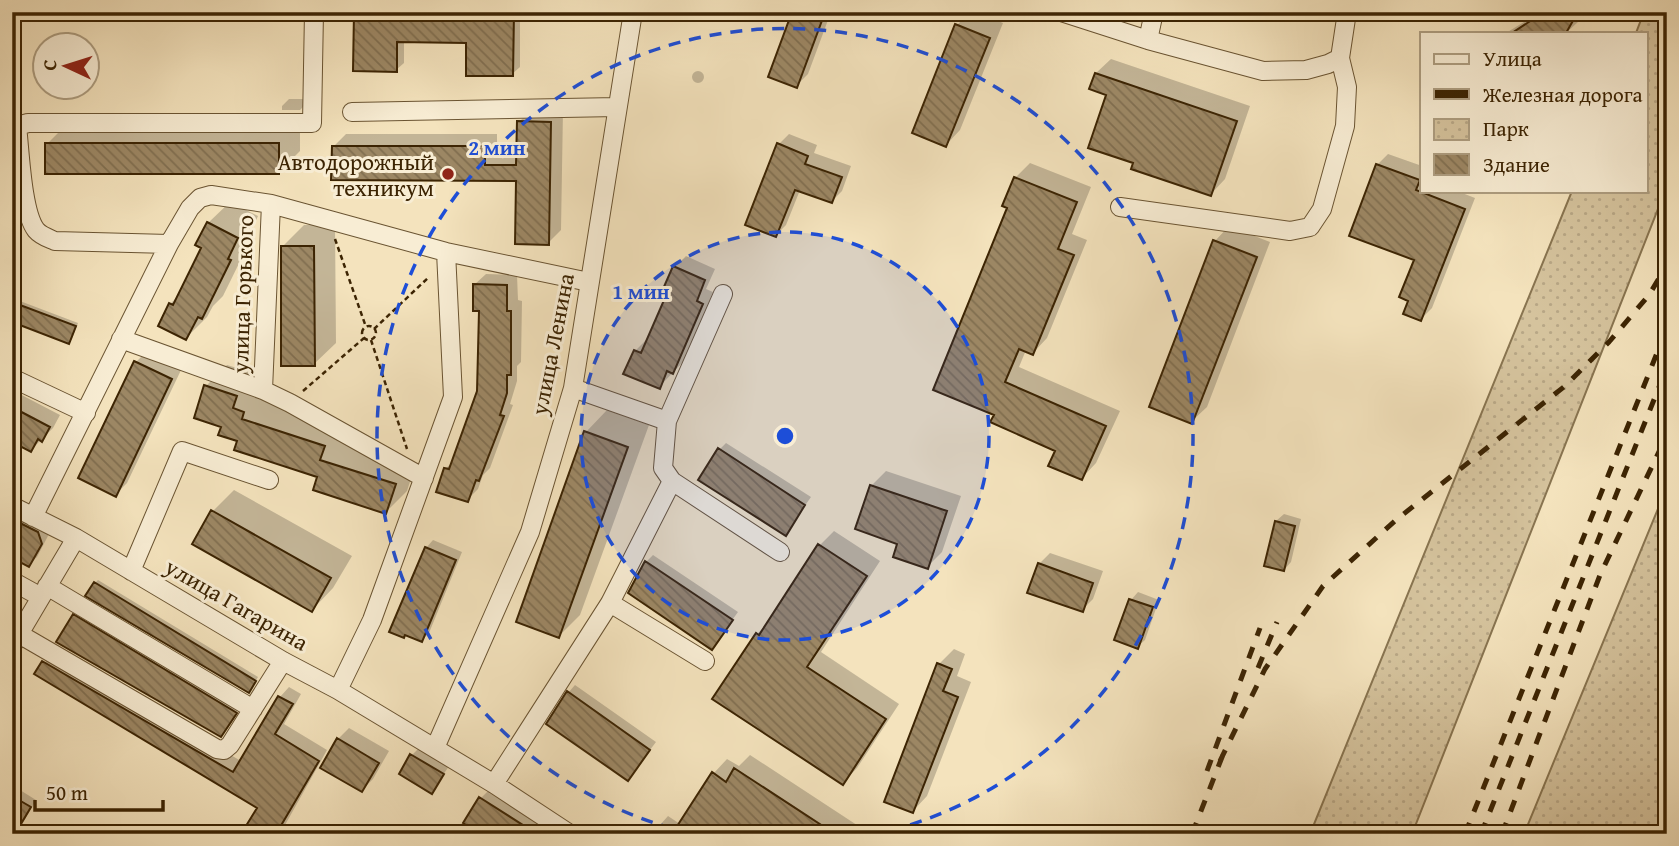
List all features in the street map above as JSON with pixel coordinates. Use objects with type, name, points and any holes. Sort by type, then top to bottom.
[{"type":"street","points":[[33,517],[169,244],[55,241],[38,232],[28,213],[14,125],[312,123],[314,12]]},
{"type":"street","name":"улица Ленина","points":[[435,748],[530,532],[573,388],[633,12]]},
{"type":"street","points":[[1061,12],[1148,40],[1263,71],[1306,70],[1340,58]]},
{"type":"street","points":[[1148,40],[1154,12]]},
{"type":"street","points":[[1119,207],[1290,231],[1310,227],[1322,209],[1345,126],[1347,87],[1340,58],[1347,12]]},
{"type":"street","points":[[352,112],[617,107]]},
{"type":"street","name":"улица Горького","points":[[169,244],[190,208],[200,198],[211,195],[271,204],[263,390],[424,478]]},
{"type":"street","points":[[271,204],[447,256],[589,282]]},
{"type":"street","points":[[338,690],[372,620],[453,397],[447,256]]},
{"type":"street","points":[[723,294],[667,421],[663,468],[672,481],[780,552]]},
{"type":"street","points":[[121,339],[263,390]]},
{"type":"street","points":[[12,378],[86,413]]},
{"type":"street","points":[[573,388],[667,421]]},
{"type":"street","points":[[131,571],[182,451],[269,480]]},
{"type":"street","points":[[494,784],[610,603],[672,481]]},
{"type":"street","name":"улица Гагарина","points":[[12,506],[76,538],[283,661],[338,690],[494,784],[570,834]]},
{"type":"street","points":[[76,538],[16,640],[217,749],[224,750],[230,745],[283,661]]},
{"type":"street","points":[[12,581],[44,592],[253,709]]},
{"type":"street","points":[[610,603],[705,661]]},
{"type":"path","points":[[328,220],[366,327]]},
{"type":"path","points":[[374,329],[447,256]]},
{"type":"path","points":[[366,327],[374,329]]},
{"type":"path","points":[[364,338],[362,332],[366,327]]},
{"type":"path","points":[[371,340],[375,335],[374,329]]},
{"type":"path","points":[[364,338],[371,340]]},
{"type":"path","points":[[290,403],[364,338]]},
{"type":"path","points":[[371,340],[407,447],[407,454],[401,465]]},
{"type":"green space","points":[[1644,12],[1667,12],[1667,186],[1412,834],[1310,834],[1572,192],[1648,192],[1648,32],[1636,32]]},
{"type":"green space","points":[[1667,487],[1667,834],[1524,834]]},
{"type":"building","points":[[354,12],[514,12],[513,76],[466,76],[466,43],[397,42],[397,72],[353,71]]},
{"type":"building","points":[[792,12],[817,12],[824,15],[797,88],[768,77]]},
{"type":"building","points":[[1544,12],[1570,12],[1574,19],[1567,32],[1514,32]]},
{"type":"building","points":[[955,24],[990,38],[946,147],[912,133]]},
{"type":"building","points":[[1095,73],[1237,121],[1211,196],[1131,169],[1133,163],[1088,148],[1106,95],[1089,89]]},
{"type":"building","points":[[517,121],[551,122],[549,245],[515,244],[516,181],[331,180],[332,146],[485,146],[485,165],[516,165]]},
{"type":"building","points":[[45,143],[279,143],[279,174],[45,174]]},
{"type":"building","points":[[777,143],[808,156],[805,164],[842,177],[832,203],[795,190],[776,237],[745,225]]},
{"type":"building","points":[[1376,164],[1420,180],[1416,190],[1465,209],[1421,321],[1403,314],[1408,301],[1399,297],[1414,260],[1349,236]]},
{"type":"building","points":[[1014,177],[1077,202],[1058,249],[1074,255],[1033,355],[1019,349],[1005,382],[1106,426],[1082,480],[1048,466],[1055,451],[990,422],[994,415],[933,390],[1007,208],[1002,206]]},
{"type":"building","points":[[207,222],[238,238],[228,259],[231,260],[202,319],[198,317],[186,340],[158,326],[169,303],[173,305],[201,248],[195,245]]},
{"type":"building","points":[[1213,240],[1257,257],[1192,424],[1149,407]]},
{"type":"building","points":[[281,246],[314,246],[315,366],[281,366]]},
{"type":"building","points":[[673,266],[705,280],[697,301],[703,304],[673,374],[667,371],[660,389],[623,374],[634,350],[641,353],[668,291],[663,289]]},
{"type":"building","points":[[473,284],[507,285],[507,311],[511,311],[511,375],[507,375],[507,393],[500,415],[504,416],[468,502],[436,492],[444,468],[449,469],[477,391],[479,311],[473,311]]},
{"type":"building","points":[[12,302],[76,326],[69,344],[12,322]]},
{"type":"building","points":[[134,361],[172,379],[116,497],[78,478]]},
{"type":"building","points":[[204,385],[237,396],[233,408],[244,412],[242,419],[325,446],[320,460],[396,484],[386,514],[313,490],[317,477],[234,450],[237,441],[218,435],[221,427],[194,418]]},
{"type":"building","points":[[12,407],[50,427],[42,442],[38,439],[31,452],[12,442]]},
{"type":"building","points":[[584,431],[628,447],[559,638],[516,622]]},
{"type":"building","points":[[718,448],[805,505],[786,536],[698,480]]},
{"type":"building","points":[[870,485],[947,511],[928,569],[893,557],[897,544],[855,529]]},
{"type":"building","points":[[211,510],[331,578],[312,612],[192,544]]},
{"type":"building","points":[[12,519],[38,532],[42,544],[29,567],[12,558]]},
{"type":"building","points":[[1275,521],[1295,526],[1284,571],[1264,566]]},
{"type":"building","points":[[818,544],[867,576],[807,667],[886,719],[843,785],[712,699],[756,633],[759,635]]},
{"type":"building","points":[[425,547],[456,560],[422,642],[389,632]]},
{"type":"building","points":[[645,561],[733,620],[712,650],[628,593]]},
{"type":"building","points":[[1038,563],[1093,583],[1083,612],[1027,593]]},
{"type":"building","points":[[94,582],[256,681],[249,693],[85,596]]},
{"type":"building","points":[[1129,599],[1153,607],[1138,649],[1114,640]]},
{"type":"building","points":[[73,614],[237,713],[221,737],[56,642]]},
{"type":"building","points":[[42,661],[233,772],[278,696],[293,704],[275,734],[319,761],[276,834],[241,834],[257,808],[34,674]]},
{"type":"building","points":[[937,663],[952,669],[943,691],[958,697],[913,813],[884,802]]},
{"type":"building","points":[[567,691],[650,750],[628,781],[546,724]]},
{"type":"building","points":[[337,738],[379,763],[362,792],[320,768]]},
{"type":"building","points":[[410,754],[444,774],[432,794],[399,774]]},
{"type":"building","points":[[734,768],[835,834],[672,834],[712,772],[726,782]]},
{"type":"building","points":[[12,796],[31,807],[15,834],[12,834]]},
{"type":"building","points":[[479,797],[537,834],[479,834],[463,823]]},
{"type":"railway","points":[[1220,761],[1265,669],[1323,586],[1396,520],[1565,386],[1609,342],[1649,295],[1667,265]]},
{"type":"railway","points":[[1465,834],[1667,328]]},
{"type":"railway","points":[[1481,834],[1667,367]]},
{"type":"railway","points":[[1502,834],[1600,575],[1667,435]]},
{"type":"railway","points":[[1258,668],[1277,622]]},
{"type":"railway","points":[[1207,771],[1260,628]]},
{"type":"railway","points":[[1192,834],[1224,752]]},
{"type":"place","name":"Автодорожный техникум","points":[[448,174]]}]
